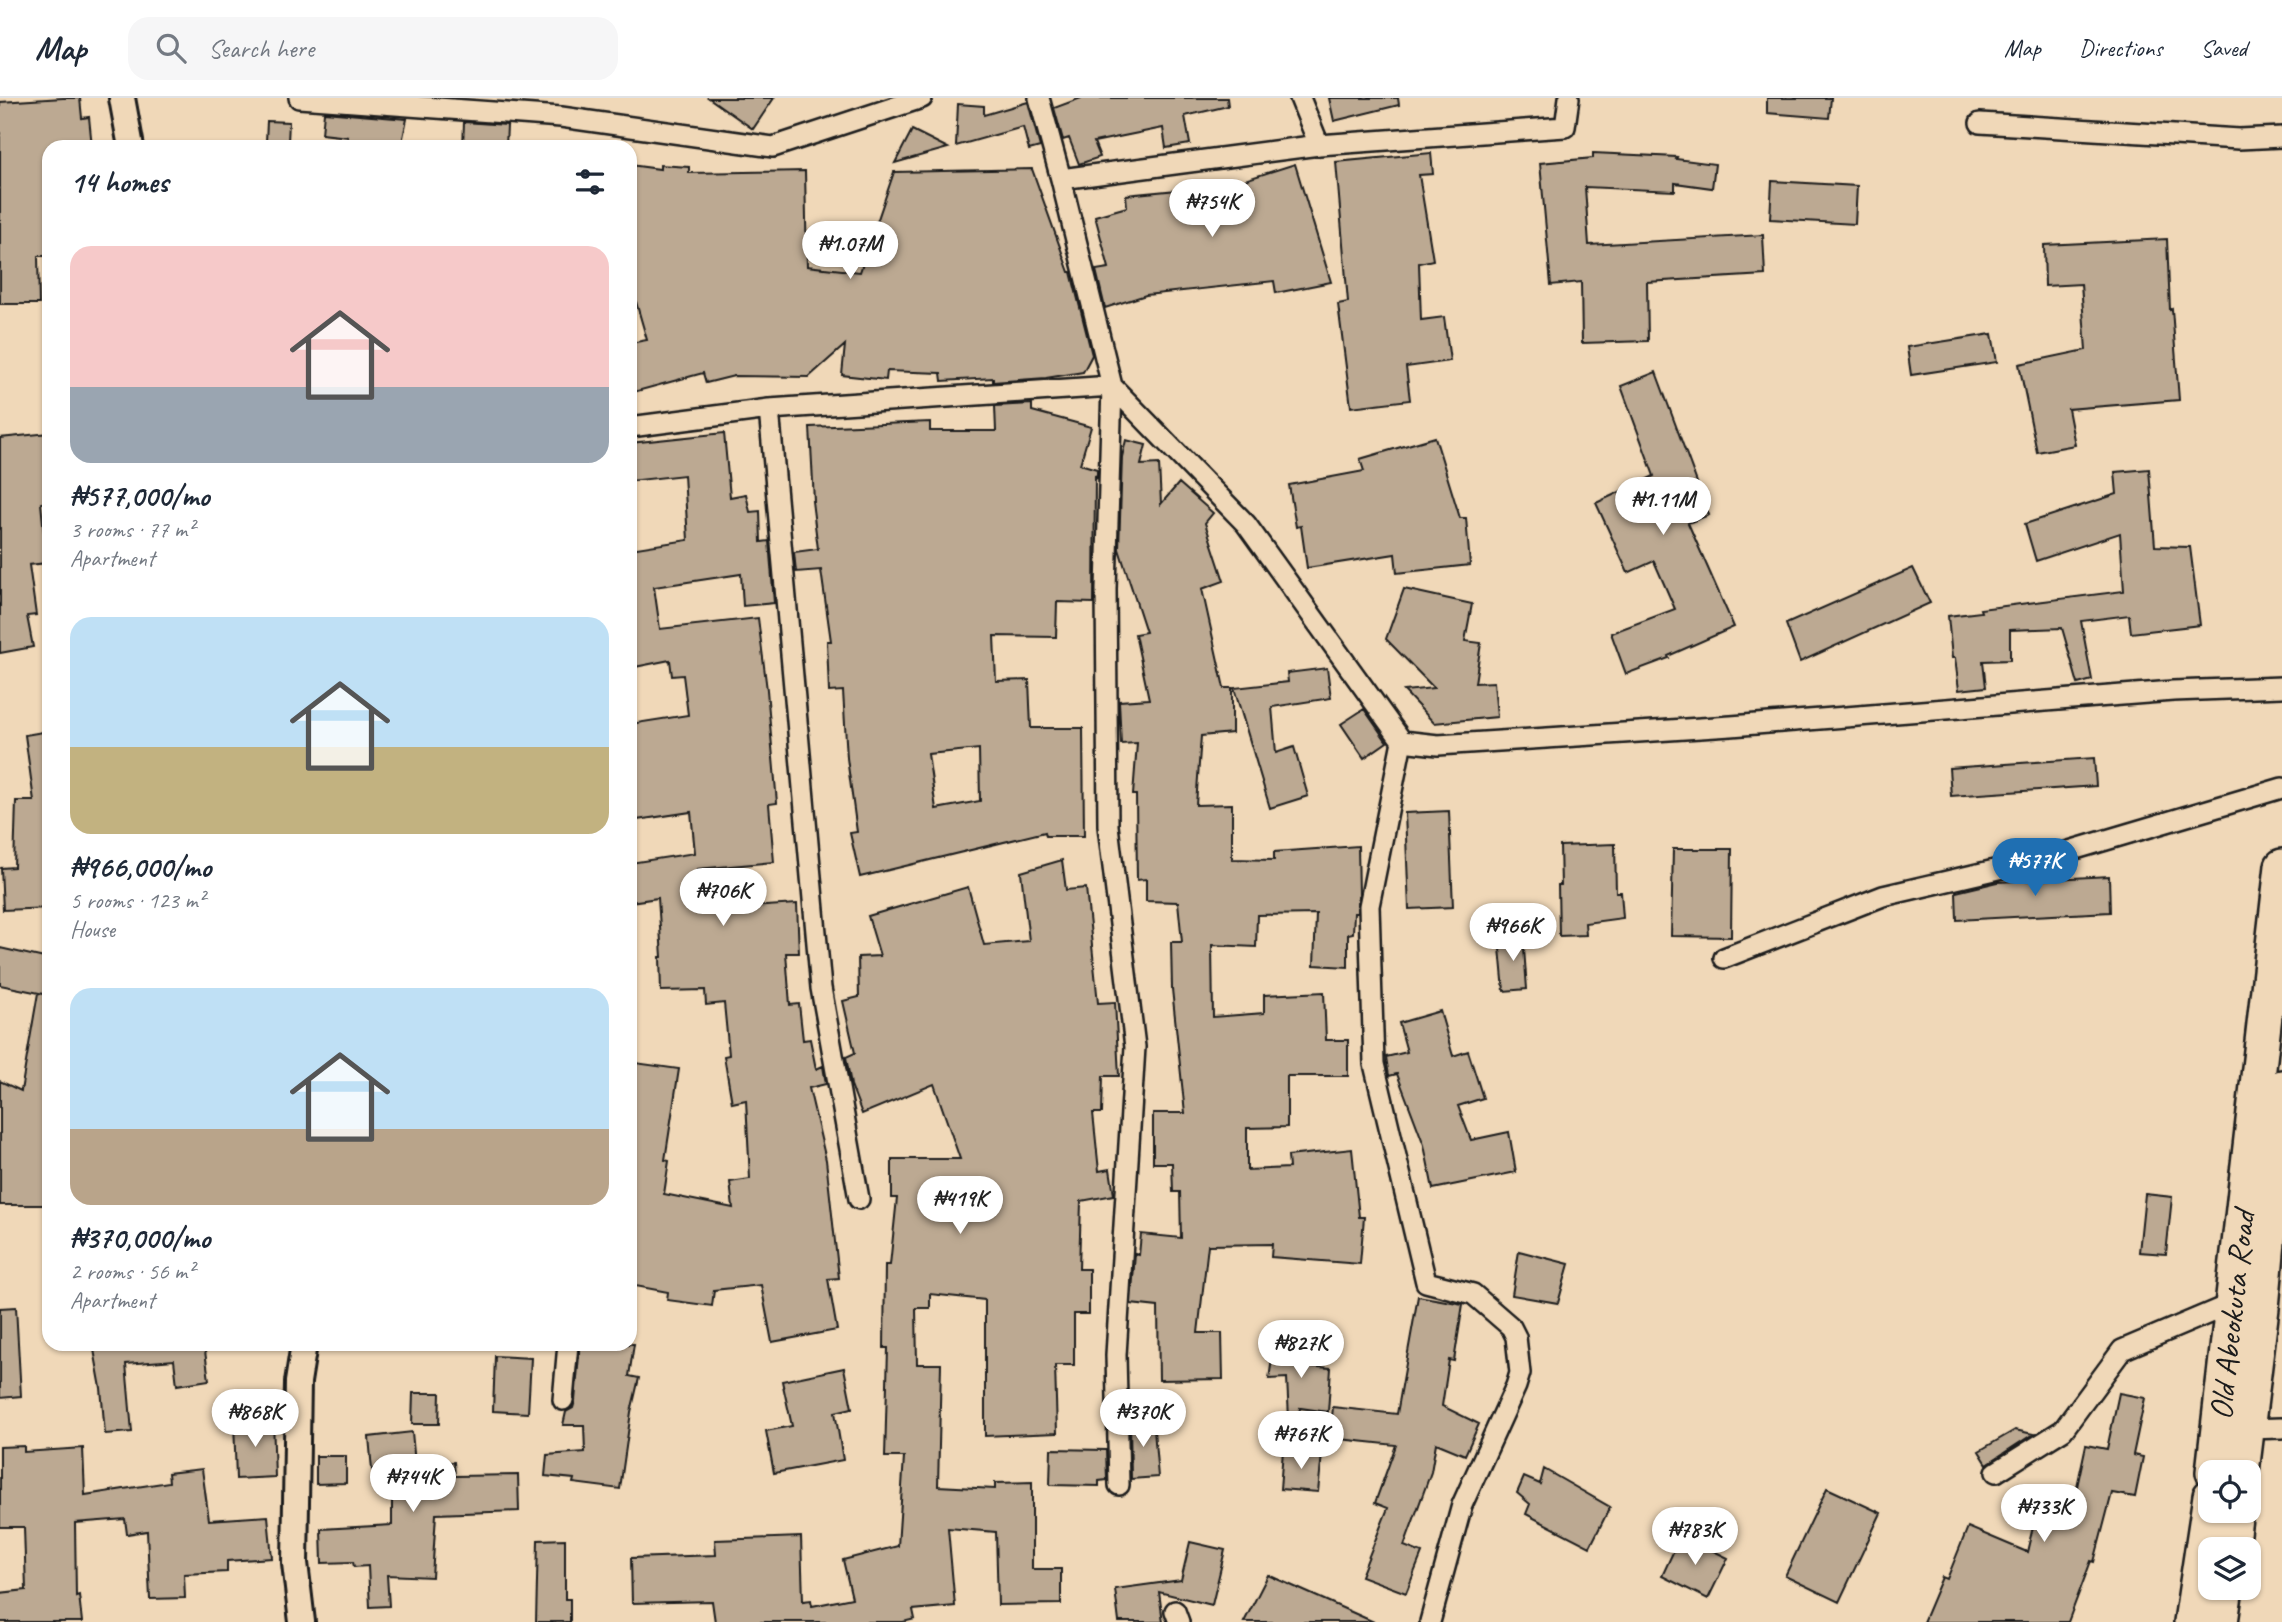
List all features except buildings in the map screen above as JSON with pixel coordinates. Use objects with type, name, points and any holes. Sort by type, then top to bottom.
[{"type":"highway","name":"Old Abeokuta Road","points":[[2214,1460],[2282,866]]},
{"type":"highway","name":"Old Abeokuta Road","points":[[2243,1460],[2262,1308],[2282,1087]]},
{"type":"highway","points":[[2191,1622],[2206,1523]]},
{"type":"highway","points":[[2221,1622],[2224,1600]]},
{"type":"street","points":[[122,98],[130,140]]},
{"type":"street","points":[[299,98],[561,117],[773,146],[922,98]]},
{"type":"street","points":[[1038,98],[1061,179],[1112,386],[1106,589],[1108,826],[1135,1046],[1116,1355],[1119,1485]]},
{"type":"street","points":[[1300,98],[1319,145]]},
{"type":"street","points":[[1061,179],[1319,145],[1565,127],[1569,98]]},
{"type":"street","points":[[1980,123],[2239,139],[2282,137]]},
{"type":"street","points":[[637,426],[769,409],[1112,386],[1246,524],[1402,741],[1369,906],[1374,1063],[1426,1282],[1473,1294],[1511,1328],[1516,1337],[1520,1373],[1462,1505],[1430,1622]]},
{"type":"street","points":[[769,409],[821,988],[859,1199]]},
{"type":"street","points":[[1402,741],[1438,745],[1731,726],[2172,691],[2282,687]]},
{"type":"street","points":[[1724,958],[1883,896],[2042,859],[2282,788]]},
{"type":"street","points":[[1996,1472],[2063,1430],[2122,1350],[2233,1303]]},
{"type":"street","points":[[302,1622],[295,1563],[298,1382],[303,1351]]},
{"type":"street","points":[[563,1400],[567,1351]]},
{"type":"street","points":[[2246,1429],[2282,1429]]}]
